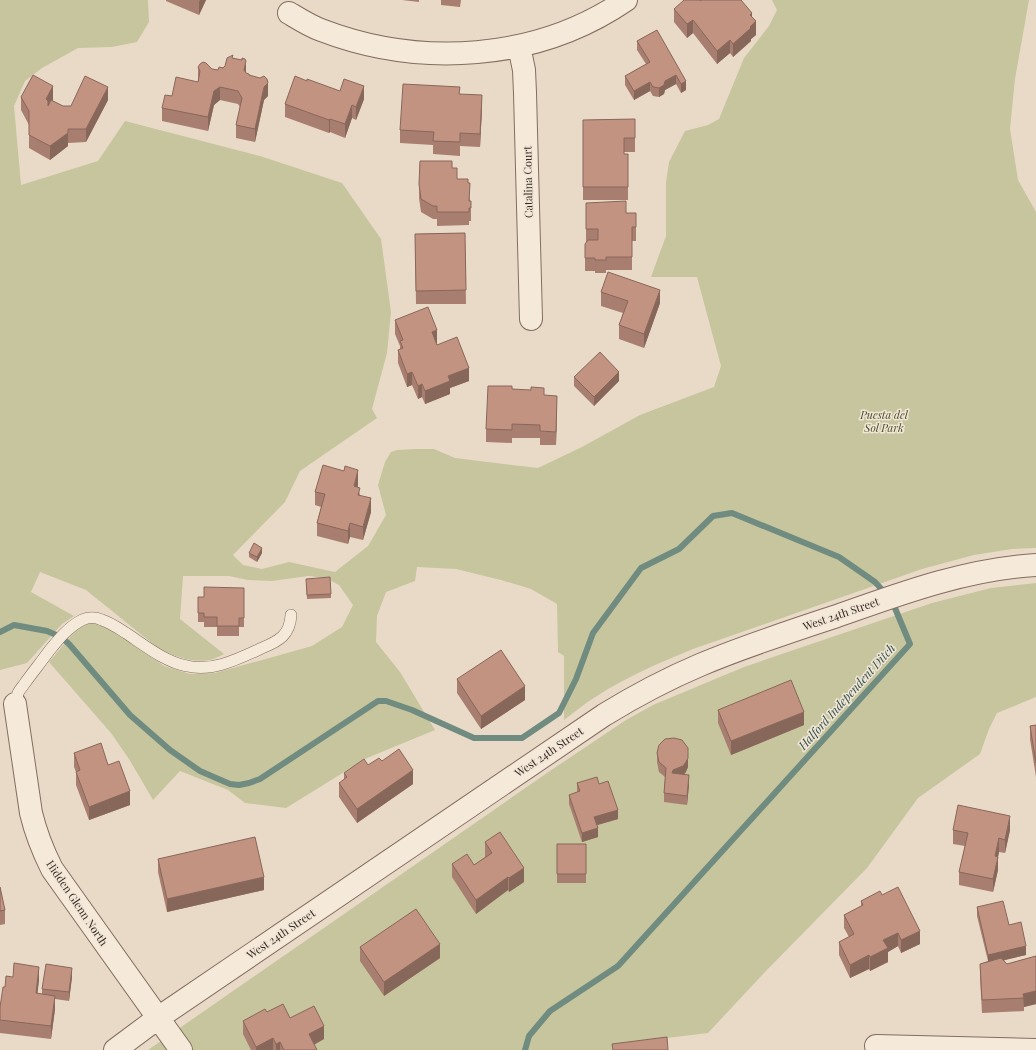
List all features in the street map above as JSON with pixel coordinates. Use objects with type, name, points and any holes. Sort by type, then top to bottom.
[{"type":"street","points":[[289,13],[319,29],[339,37],[367,44],[404,52],[462,54],[519,46],[566,32],[584,24],[626,0]]},
{"type":"street","name":"Catalina Court","points":[[519,46],[524,70],[531,319]]},
{"type":"street","name":"West 24th Street","points":[[115,1050],[158,1018],[604,715],[643,692],[699,665],[751,645],[908,591],[951,578],[984,571],[1036,565]]},
{"type":"street","name":"Hidden Glenn North","points":[[15,704],[31,813],[41,848],[52,869],[181,1050]]},
{"type":"street","points":[[876,1046],[1036,1050]]},
{"type":"lane","points":[[15,704],[18,693],[37,666],[60,638],[70,628],[82,620],[94,618],[112,624],[151,650],[172,661],[185,666],[201,668],[220,665],[274,643],[284,636],[290,622],[291,614]]},
{"type":"green space","name":"Puesta del Sol Park","points":[[0,0],[148,0],[149,22],[137,42],[112,47],[78,48],[42,68],[25,81],[14,106],[21,185],[98,161],[125,121],[260,156],[342,183],[381,239],[391,312],[387,353],[372,409],[377,418],[300,471],[285,502],[233,555],[243,565],[262,569],[289,562],[335,572],[368,546],[386,515],[378,485],[385,462],[391,452],[397,450],[434,449],[455,458],[538,468],[582,447],[640,415],[714,387],[721,366],[697,277],[651,277],[666,236],[666,183],[669,162],[685,131],[708,125],[719,119],[744,58],[769,26],[777,10],[772,0],[1029,0],[1015,79],[1010,129],[1018,180],[1036,212],[1036,548],[1012,549],[974,555],[922,569],[693,649],[620,682],[588,702],[564,720],[564,656],[558,652],[557,604],[531,589],[501,580],[456,569],[417,567],[415,581],[386,592],[377,616],[376,642],[400,672],[435,730],[367,758],[286,808],[245,803],[228,790],[180,771],[153,800],[129,759],[111,733],[49,662],[76,630],[83,624],[94,622],[112,630],[164,666],[190,674],[215,673],[312,646],[342,627],[353,605],[339,585],[326,578],[308,576],[272,581],[248,580],[229,576],[183,576],[180,619],[224,654],[210,660],[196,661],[170,654],[158,648],[86,590],[40,572],[31,592],[74,616],[62,624],[27,663],[0,670]]},
{"type":"green space","points":[[1036,583],[1036,697],[997,713],[989,729],[980,754],[918,798],[867,868],[764,973],[708,1033],[642,1041],[622,1050],[148,1050],[547,773],[626,720],[653,705],[744,667],[932,603],[991,588]]},
{"type":"building","points":[[684,0],[741,0],[752,13],[750,15],[756,21],[750,27],[751,28],[733,44],[730,40],[717,51],[693,20],[687,24],[674,9]]},
{"type":"building","points":[[657,30],[686,81],[681,84],[676,75],[665,81],[664,85],[659,88],[653,87],[650,82],[634,91],[625,76],[650,62],[637,41]]},
{"type":"building","points":[[233,55],[232,58],[242,60],[242,58],[245,59],[244,70],[246,73],[260,78],[264,76],[267,79],[268,83],[264,87],[255,129],[236,125],[242,98],[238,91],[220,87],[214,91],[208,117],[162,108],[165,95],[172,96],[176,77],[198,82],[200,71],[198,67],[200,64],[203,62],[206,63],[212,69],[218,70],[219,67],[223,68],[225,66],[227,58]]},
{"type":"building","points":[[33,75],[53,86],[46,99],[48,101],[48,106],[51,100],[63,106],[71,106],[85,76],[108,87],[86,129],[68,129],[68,133],[50,146],[29,135],[29,111],[21,97]]},
{"type":"building","points":[[295,76],[340,91],[344,79],[364,86],[356,107],[352,105],[345,124],[330,119],[329,120],[285,104]]},
{"type":"building","points":[[403,84],[460,87],[459,94],[482,95],[480,134],[460,133],[460,142],[433,141],[434,132],[400,130]]},
{"type":"building","points":[[635,119],[635,138],[624,138],[624,154],[628,154],[628,187],[583,187],[583,120]]},
{"type":"building","points":[[420,161],[452,161],[452,168],[457,168],[457,179],[468,179],[468,183],[470,183],[469,201],[471,201],[471,208],[469,208],[469,212],[437,212],[437,206],[433,206],[421,199],[419,184]]},
{"type":"building","points":[[626,201],[626,213],[636,213],[636,227],[632,227],[632,257],[606,257],[606,260],[585,258],[585,244],[588,240],[598,240],[598,229],[586,229],[586,203]]},
{"type":"building","points":[[465,233],[466,290],[416,291],[415,234]]},
{"type":"building","points":[[608,272],[660,290],[644,334],[619,325],[628,301],[601,292]]},
{"type":"building","points":[[428,307],[437,330],[432,332],[437,345],[457,337],[469,368],[448,376],[450,381],[425,391],[422,384],[418,386],[412,372],[407,374],[398,350],[403,348],[400,341],[403,340],[395,320]]},
{"type":"building","points":[[600,352],[619,372],[594,397],[574,377]]},
{"type":"building","points":[[488,386],[512,386],[512,389],[531,390],[531,387],[544,388],[544,395],[557,396],[556,432],[540,431],[540,425],[512,424],[512,430],[486,429]]},
{"type":"building","points":[[323,465],[344,471],[345,466],[358,470],[354,486],[360,488],[358,495],[371,498],[363,527],[350,523],[348,531],[317,523],[325,494],[315,492]]},
{"type":"building","points":[[254,543],[262,548],[257,557],[249,553]]},
{"type":"building","points":[[330,577],[331,594],[307,595],[306,579]]},
{"type":"building","points":[[204,587],[244,588],[244,618],[239,618],[239,626],[217,626],[217,617],[204,617],[204,613],[198,613],[198,597],[204,597]]},
{"type":"building","points":[[501,650],[525,686],[481,716],[457,679]]},
{"type":"building","points":[[791,680],[804,712],[731,741],[718,710]]},
{"type":"building","points":[[1036,725],[1036,763],[1030,726]]},
{"type":"building","points":[[674,738],[682,740],[688,748],[688,758],[686,762],[683,766],[673,770],[672,773],[689,775],[687,796],[664,793],[666,768],[659,762],[657,753],[659,745],[665,739]]},
{"type":"building","points":[[101,743],[108,765],[119,761],[130,791],[89,807],[76,772],[80,770],[74,753]]},
{"type":"building","points":[[399,749],[413,770],[357,809],[339,783],[347,777],[344,773],[364,759],[368,765],[379,758],[382,761]]},
{"type":"building","points":[[597,777],[599,784],[608,781],[618,810],[594,817],[598,828],[582,833],[569,795],[580,791],[577,783]]},
{"type":"building","points":[[958,805],[1010,816],[1005,840],[999,838],[995,856],[998,857],[993,879],[959,872],[968,833],[953,830]]},
{"type":"building","points":[[500,832],[524,868],[509,878],[508,877],[476,900],[452,864],[467,854],[474,865],[492,853],[485,842]]},
{"type":"building","points":[[255,837],[264,877],[167,899],[158,859]]},
{"type":"building","points":[[557,844],[586,844],[586,874],[557,874]]},
{"type":"building","points":[[0,887],[5,910],[0,911]]},
{"type":"building","points":[[898,887],[920,931],[901,940],[898,933],[883,940],[888,948],[870,957],[869,955],[850,965],[839,942],[854,934],[844,915],[863,905],[861,901],[880,891],[882,895]]},
{"type":"building","points":[[1003,901],[1009,925],[1021,922],[1026,946],[988,955],[977,907]]},
{"type":"building","points":[[416,909],[440,944],[384,982],[360,947]]},
{"type":"building","points":[[1036,956],[1036,991],[1023,994],[1024,998],[982,1000],[980,964],[1001,958],[1007,964]]},
{"type":"building","points":[[14,963],[39,967],[36,993],[55,996],[51,1026],[0,1020],[3,987],[5,987],[6,976],[13,977]]},
{"type":"building","points":[[46,964],[72,968],[69,992],[42,989]]},
{"type":"building","points":[[283,1004],[290,1018],[314,1006],[324,1026],[309,1034],[317,1050],[284,1050],[280,1042],[276,1044],[273,1038],[256,1047],[243,1021],[265,1009],[267,1012]]},
{"type":"building","points":[[667,1037],[668,1050],[613,1050],[612,1044]]},
{"type":"waterway","name":"Halford Independent Ditch","points":[[0,632],[14,625],[47,631],[61,637],[69,644],[130,715],[170,750],[200,771],[230,784],[239,785],[260,779],[378,701],[386,701],[412,710],[474,738],[522,738],[559,713],[576,679],[593,633],[641,568],[679,549],[713,516],[732,513],[839,557],[875,582],[886,594]]},
{"type":"waterway","name":"Halford Independent Ditch","points":[[525,1050],[529,1036],[550,1011],[618,966],[910,644],[892,601]]}]
